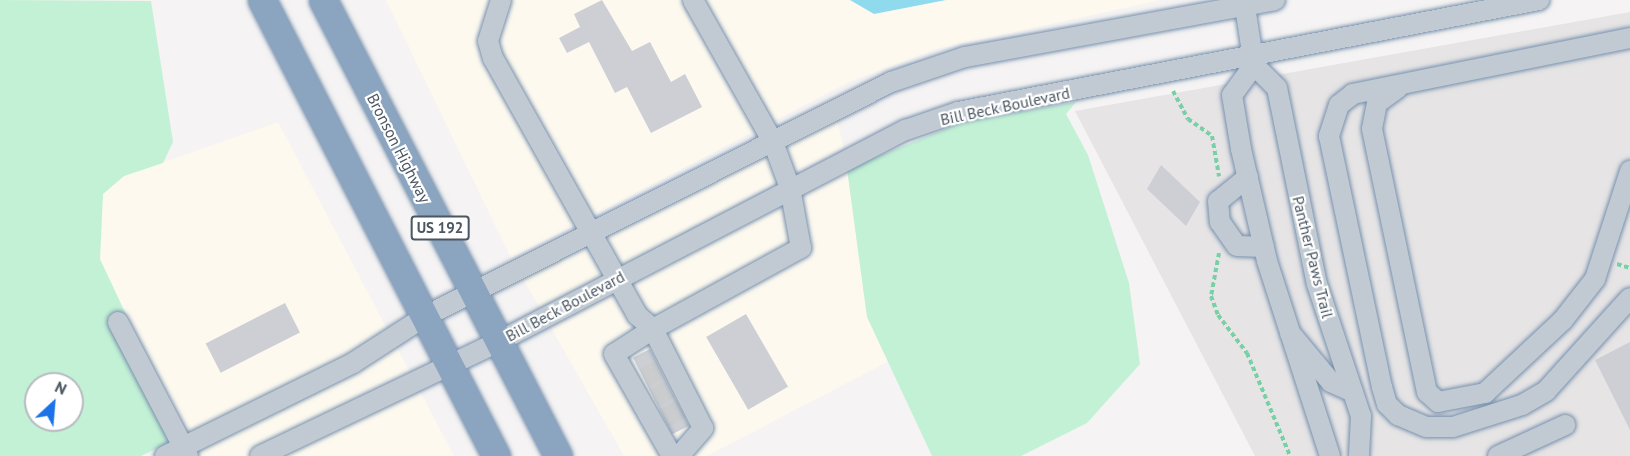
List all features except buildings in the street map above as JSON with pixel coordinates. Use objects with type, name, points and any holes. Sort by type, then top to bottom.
[{"type":"highway","name":"US 192","points":[[262,0],[496,456]]},
{"type":"highway","name":"Bronson Highway","points":[[323,0],[558,456]]},
{"type":"street","points":[[501,0],[488,41],[493,58],[589,234],[637,315],[653,329]]},
{"type":"street","points":[[679,456],[703,428],[673,414],[651,374],[614,354],[653,329],[801,248],[790,188],[773,141],[693,0]]},
{"type":"street","points":[[165,456],[186,451],[354,363],[424,317],[891,82],[965,57],[1245,3],[1275,0]]},
{"type":"street","name":"Bill Beck Boulevard","points":[[260,456],[498,342],[790,188],[906,130],[958,112],[1253,61],[1539,0]]},
{"type":"street","points":[[1245,3],[1253,61],[1232,95],[1264,247],[1287,330],[1330,456]]},
{"type":"street","points":[[1630,38],[1353,94],[1339,105],[1329,136],[1382,387],[1387,404],[1398,415],[1426,427],[1454,427],[1522,405],[1546,391],[1630,298]]},
{"type":"street","name":"Panther Paws Trail","points":[[1253,61],[1277,88],[1317,284],[1361,416],[1359,456]]},
{"type":"street","points":[[1400,86],[1377,103],[1372,129],[1427,392],[1438,402],[1485,393],[1563,320],[1595,279],[1630,171]]},
{"type":"street","points":[[1248,177],[1225,192],[1219,212],[1229,238],[1237,246],[1264,247]]},
{"type":"street","points":[[118,322],[186,451]]},
{"type":"street","points":[[653,329],[651,374],[673,414],[672,456]]},
{"type":"street","points":[[1287,330],[1332,382],[1353,392]]},
{"type":"street","points":[[1498,456],[1565,425]]},
{"type":"path","points":[[1173,91],[1188,119],[1212,136],[1225,192]]},
{"type":"path","points":[[1229,238],[1213,266],[1211,296],[1218,315],[1247,353],[1290,456]]},
{"type":"path","points":[[1614,262],[1630,268]]},
{"type":"shaded area","points":[[386,0],[1161,0],[937,49],[849,82],[511,258]]},
{"type":"shaded area","points":[[1630,12],[1630,456],[1255,456],[1075,111]]},
{"type":"shaded area","points":[[837,120],[844,148],[540,308],[523,279]]},
{"type":"shaded area","points":[[278,122],[454,456],[192,456],[100,259],[103,194],[124,176]]},
{"type":"shaded area","points":[[847,169],[867,317],[889,361],[707,456],[624,456],[550,326]]},
{"type":"green space","points":[[0,0],[151,1],[173,142],[163,163],[124,176],[103,194],[100,259],[183,436],[141,456],[0,456]]},
{"type":"green space","points":[[1076,102],[1066,114],[1088,155],[1129,283],[1140,364],[1087,423],[1021,456],[932,456],[867,317],[847,169],[960,123]]},
{"type":"water","points":[[850,0],[946,0],[874,14]]},
{"type":"tunnel","points":[[644,378],[660,370]]},
{"type":"tunnel","points":[[654,398],[670,389]]},
{"type":"tunnel","points":[[664,418],[681,409]]}]
